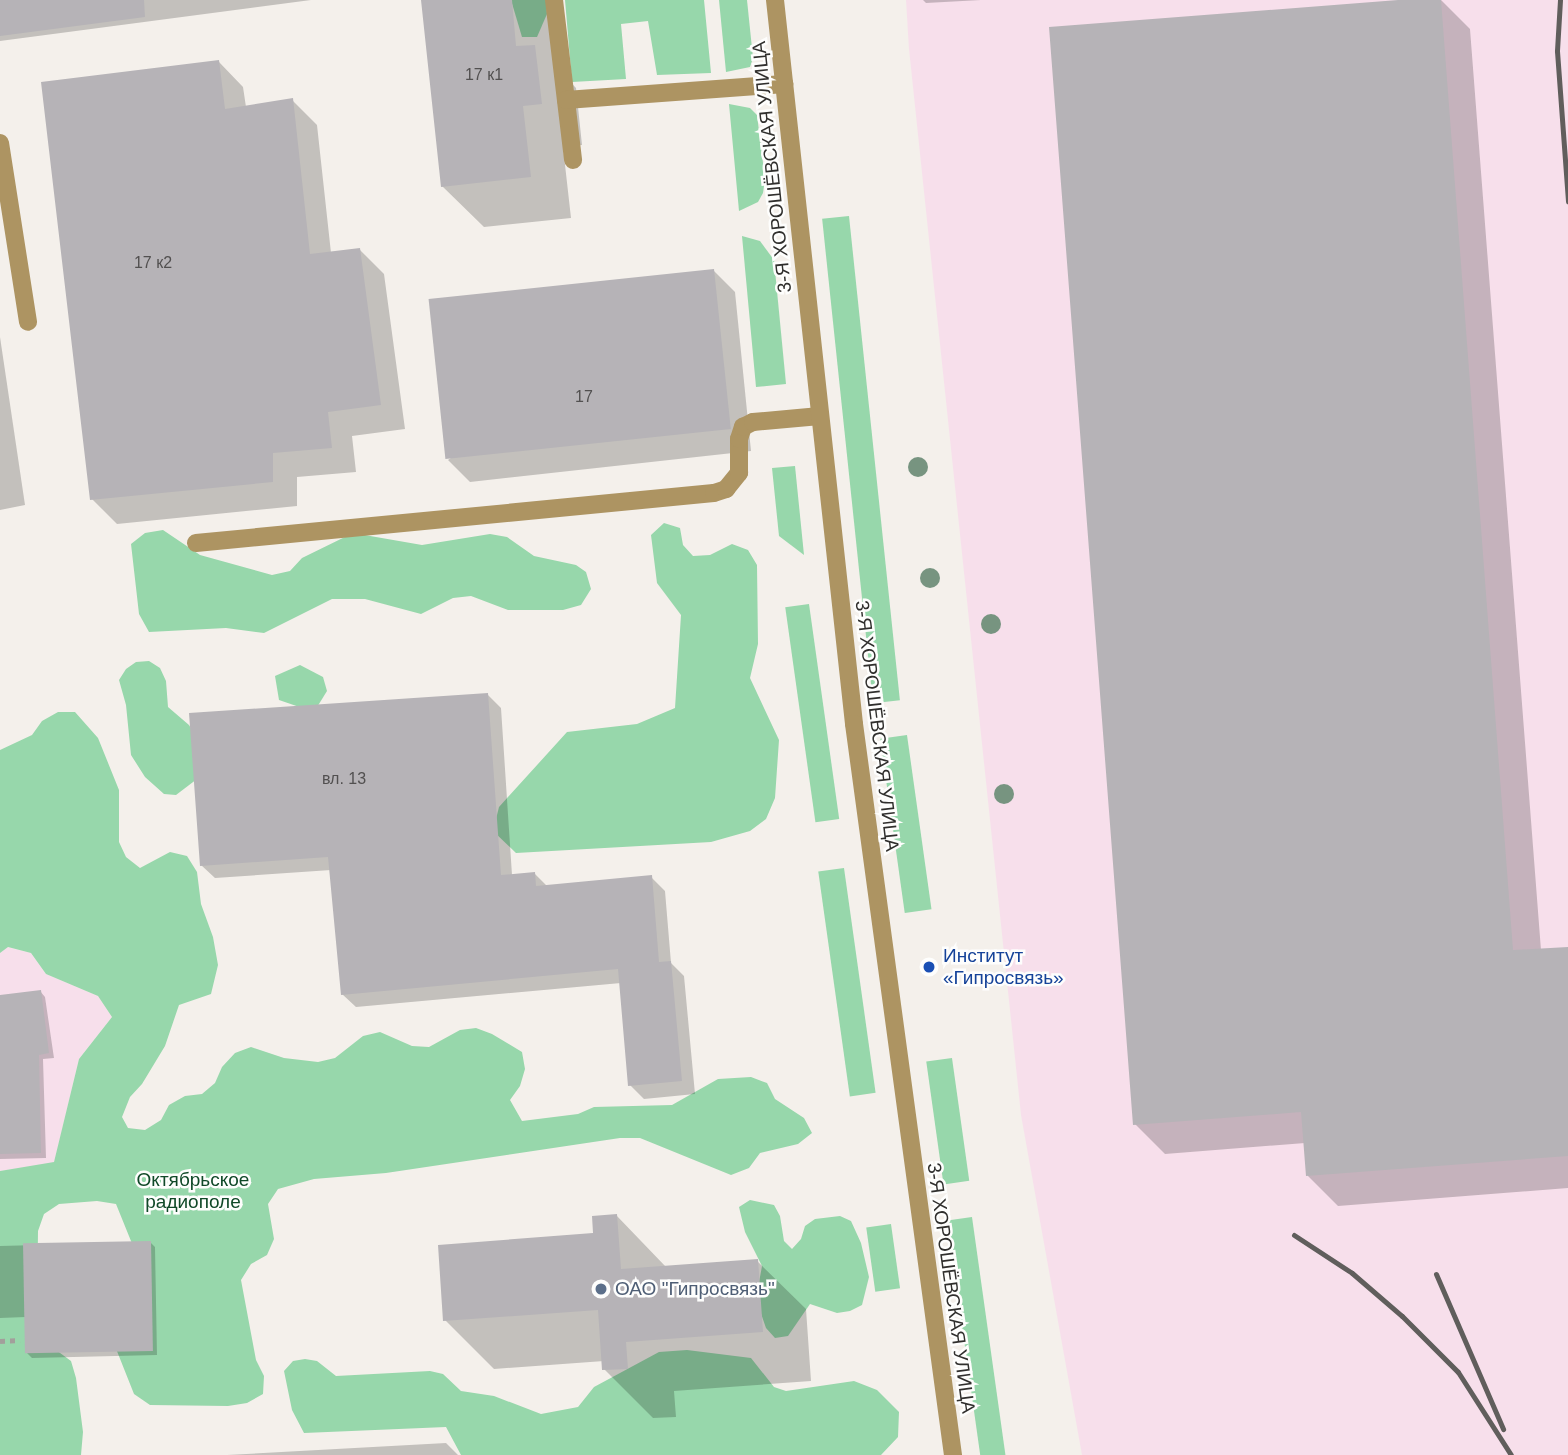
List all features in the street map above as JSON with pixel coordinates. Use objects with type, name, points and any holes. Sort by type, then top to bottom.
[{"type":"street","points":[[554,0],[573,160]]},
{"type":"street","name":"3-Я ХОРОШЁВСКАЯ УЛИЦА","points":[[775,0],[854,724],[953,1455]]},
{"type":"street","points":[[566,100],[784,83]]},
{"type":"street","points":[[0,143],[27,322]]},
{"type":"street","points":[[197,543],[714,493],[726,489],[739,473],[739,439],[743,427],[752,422],[820,416]]},
{"type":"path","points":[[0,1341],[20,1340]]},
{"type":"shaded area","points":[[906,0],[1568,0],[1568,1455],[1082,1455],[1021,1115]]},
{"type":"shaded area","points":[[7,947],[31,953],[46,974],[98,996],[112,1017],[79,1059],[54,1163],[0,1171],[0,953]]},
{"type":"green space","points":[[511,0],[546,0],[547,14],[537,37],[522,37]]},
{"type":"green space","points":[[565,0],[704,0],[711,73],[657,75],[648,21],[621,24],[626,79],[572,82]]},
{"type":"green space","points":[[719,0],[747,0],[753,58],[750,67],[726,72]]},
{"type":"green space","points":[[729,104],[750,108],[757,115],[765,179],[763,193],[758,202],[739,211]]},
{"type":"green space","points":[[849,216],[900,700],[873,703],[822,219]]},
{"type":"green space","points":[[742,236],[760,241],[774,260],[786,384],[756,387]]},
{"type":"green space","points":[[795,466],[804,555],[779,536],[772,468]]},
{"type":"green space","points":[[664,523],[680,528],[683,545],[693,556],[710,555],[732,544],[748,550],[757,565],[758,644],[750,678],[779,740],[775,798],[766,819],[750,831],[711,842],[516,853],[493,831],[499,807],[567,732],[637,724],[675,708],[681,615],[657,583],[651,535]]},
{"type":"green space","points":[[163,530],[200,555],[272,575],[290,571],[302,558],[353,533],[422,545],[490,534],[507,537],[534,556],[576,565],[586,572],[591,589],[581,605],[563,610],[508,610],[471,596],[453,598],[421,614],[365,599],[332,599],[264,633],[226,628],[149,632],[139,614],[131,544],[145,533]]},
{"type":"green space","points":[[809,604],[839,819],[815,822],[785,607]]},
{"type":"green space","points":[[149,661],[160,668],[166,681],[168,707],[189,725],[200,744],[197,779],[176,795],[164,794],[145,777],[131,755],[126,705],[119,680],[126,669],[136,662]]},
{"type":"green space","points":[[300,665],[323,677],[327,691],[314,712],[279,700],[275,676]]},
{"type":"green space","name":"Октябрьское радиополе","points":[[58,712],[75,712],[98,738],[119,790],[119,842],[126,857],[140,868],[170,852],[187,856],[197,872],[201,904],[213,937],[218,965],[211,994],[179,1005],[165,1046],[142,1084],[130,1097],[122,1117],[128,1128],[145,1130],[161,1120],[169,1105],[185,1096],[202,1094],[215,1083],[222,1067],[235,1053],[251,1047],[284,1058],[318,1062],[335,1058],[363,1036],[380,1032],[412,1046],[429,1047],[460,1030],[476,1028],[522,1052],[525,1069],[520,1086],[510,1100],[522,1121],[578,1114],[594,1107],[672,1105],[718,1079],[751,1077],[767,1083],[775,1099],[804,1118],[812,1133],[798,1144],[760,1153],[749,1168],[731,1175],[640,1138],[620,1138],[386,1173],[314,1179],[278,1189],[268,1204],[274,1239],[267,1255],[251,1264],[241,1280],[256,1360],[264,1376],[263,1394],[247,1403],[228,1406],[150,1405],[134,1394],[107,1326],[133,1246],[116,1204],[97,1201],[59,1204],[44,1214],[38,1231],[37,1319],[56,1350],[71,1361],[83,1432],[81,1455],[0,1455],[0,1171],[54,1162],[79,1059],[112,1017],[98,996],[46,974],[31,953],[8,947],[0,953],[0,750],[32,735],[42,721]]},
{"type":"green space","points":[[907,735],[931,909],[905,913],[880,739]]},
{"type":"green space","points":[[844,868],[876,1093],[850,1096],[818,872]]},
{"type":"green space","points":[[952,1058],[969,1181],[944,1184],[926,1062]]},
{"type":"green space","points":[[750,1200],[774,1205],[780,1216],[784,1241],[792,1249],[801,1239],[805,1226],[815,1219],[840,1216],[851,1221],[861,1243],[869,1277],[862,1305],[837,1313],[810,1304],[788,1336],[775,1338],[766,1328],[756,1299],[762,1266],[745,1232],[739,1207]]},
{"type":"green space","points":[[972,1217],[1005,1455],[980,1455],[947,1220]]},
{"type":"green space","points":[[891,1224],[900,1288],[875,1292],[866,1227]]},
{"type":"green space","points":[[687,1350],[751,1358],[774,1387],[786,1391],[854,1381],[877,1390],[899,1412],[898,1437],[881,1455],[461,1455],[446,1427],[304,1433],[292,1410],[284,1371],[293,1361],[305,1359],[317,1361],[336,1376],[430,1371],[443,1374],[461,1391],[494,1396],[541,1414],[578,1407],[594,1387],[659,1352]]},
{"type":"building","points":[[0,0],[144,0],[145,17],[0,36]]},
{"type":"building","points":[[421,0],[512,0],[516,46],[535,45],[542,104],[523,106],[531,177],[441,187]]},
{"type":"building","points":[[1398,0],[1441,0],[1513,950],[1568,947],[1568,1156],[1306,1176],[1301,1112],[1133,1125],[1049,27]]},
{"type":"building","points":[[219,60],[225,109],[293,98],[310,254],[360,248],[381,405],[328,412],[332,448],[273,453],[273,482],[90,500],[41,82]]},
{"type":"building","points":[[714,269],[731,429],[445,459],[429,299]]},
{"type":"building","points":[[488,693],[501,875],[535,872],[536,886],[652,875],[659,962],[671,961],[682,1081],[628,1086],[618,969],[341,995],[328,857],[200,866],[189,713]]},
{"type":"building","points":[[41,990],[49,1053],[39,1055],[41,1153],[0,1154],[0,995]]},
{"type":"building","name":"ОАО \"Гипросвязь\"","points":[[617,1214],[621,1269],[758,1259],[763,1332],[626,1342],[628,1369],[602,1370],[598,1310],[443,1321],[438,1245],[593,1233],[592,1216]]},
{"type":"building","points":[[151,1241],[153,1351],[25,1353],[23,1243]]},
{"type":"railway","points":[[1560,0],[1557,51],[1568,202]]},
{"type":"railway","points":[[1294,1235],[1352,1273],[1402,1316],[1458,1372],[1511,1455]]},
{"type":"railway","points":[[1436,1274],[1503,1429]]},
{"type":"place","name":"Институт «Гипросвязь»","points":[[929,967]]},
{"type":"place","name":"ОАО \"Гипросвязь\"","points":[[601,1289]]}]
